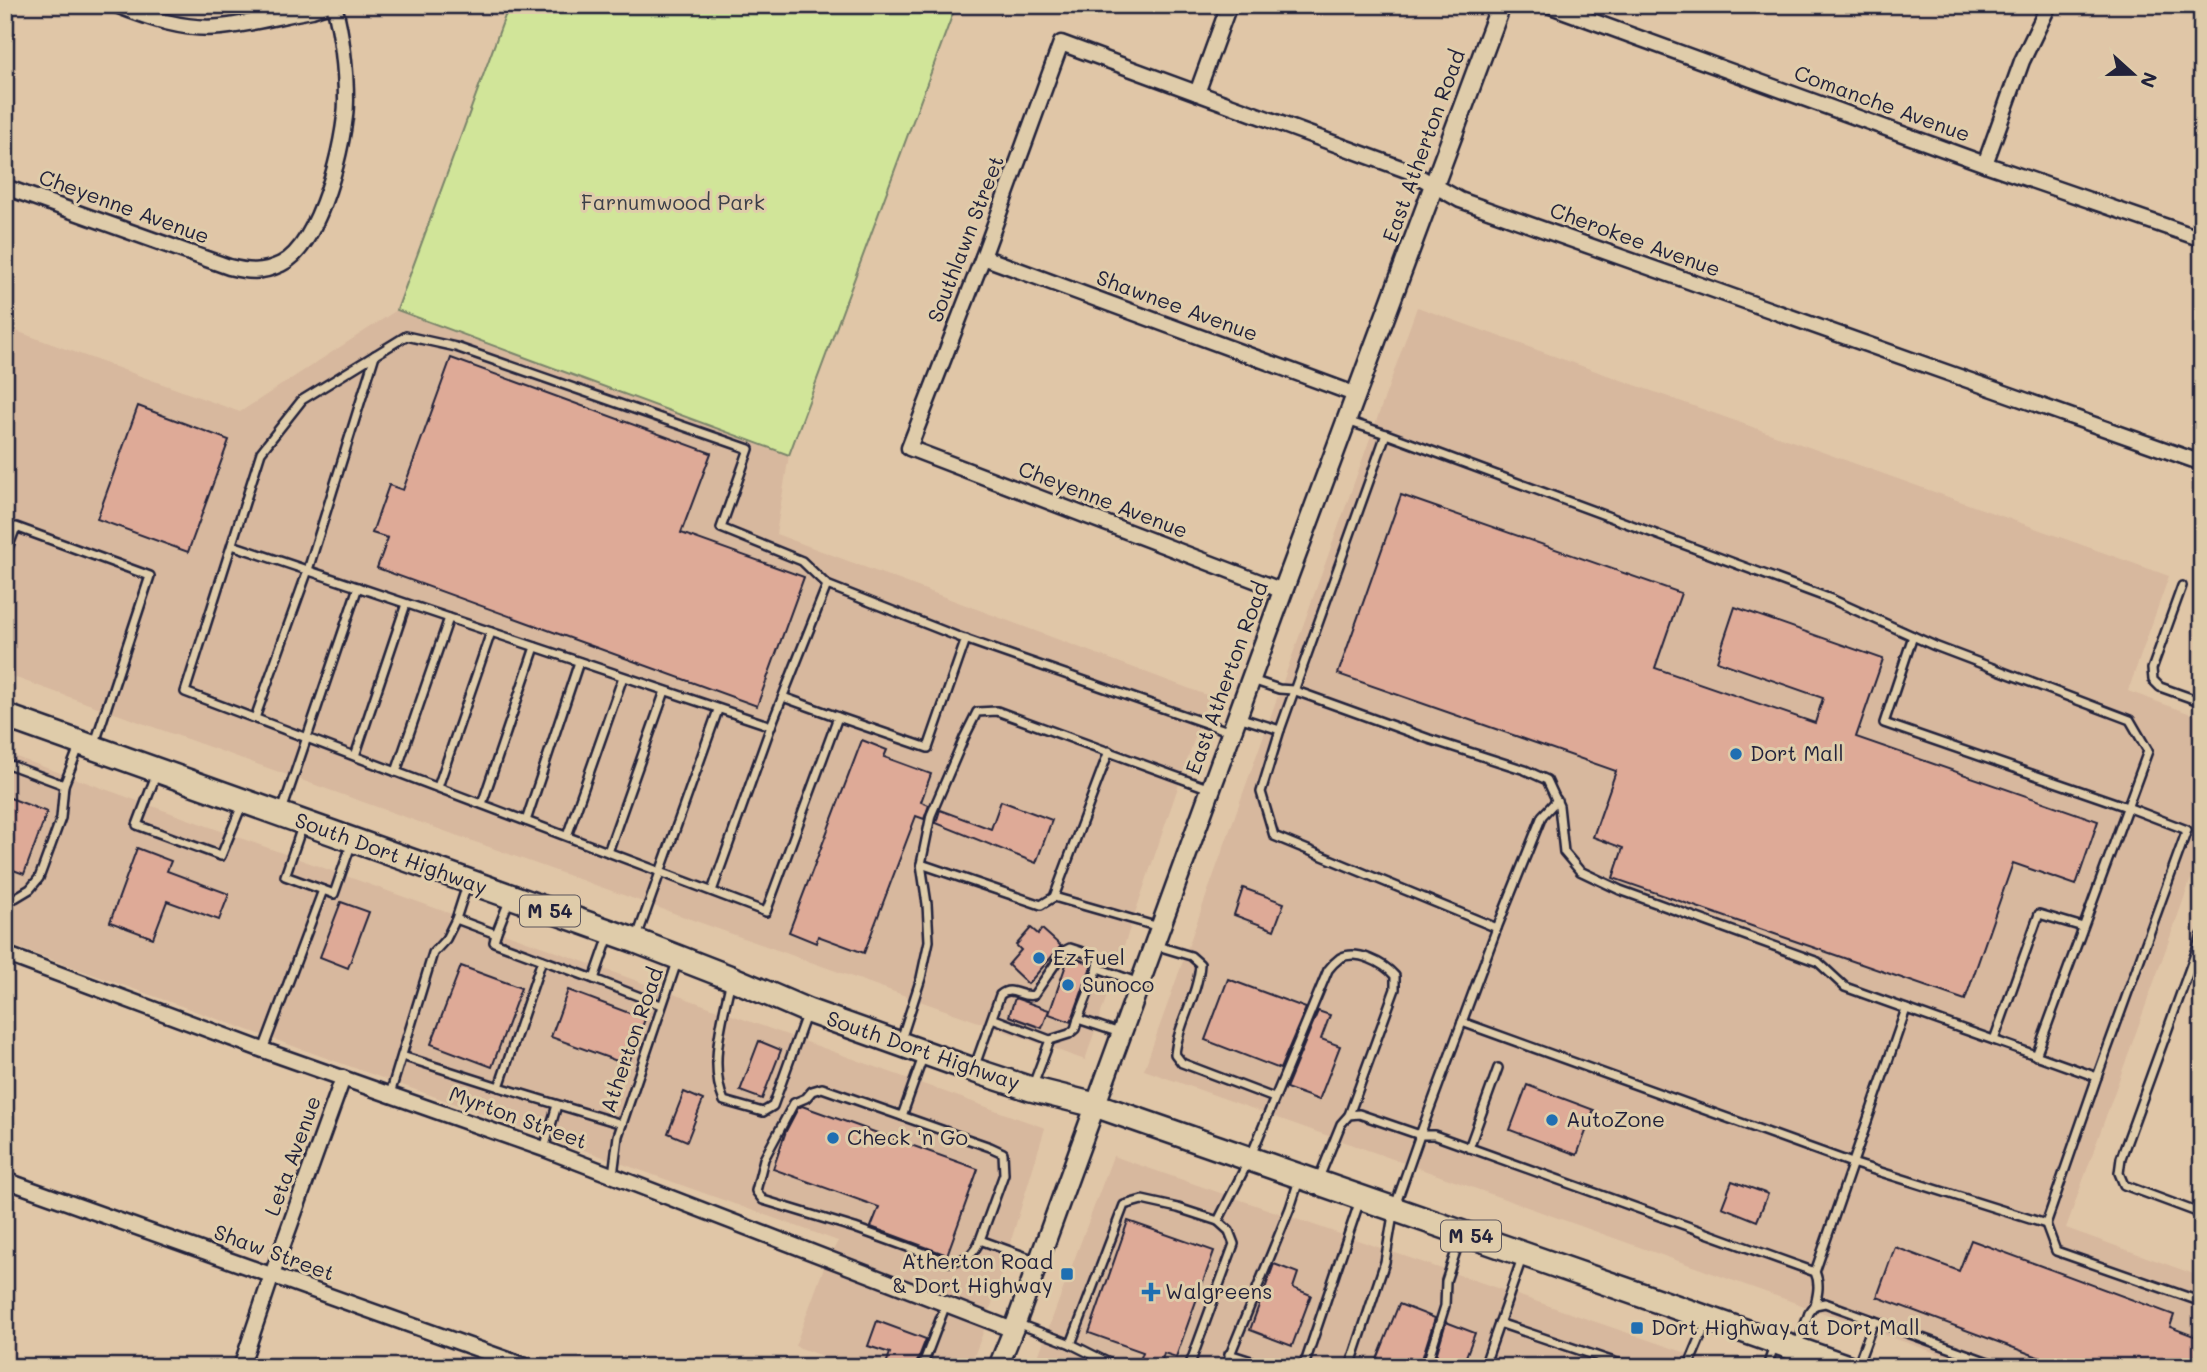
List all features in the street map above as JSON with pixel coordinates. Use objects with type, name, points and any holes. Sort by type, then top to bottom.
[{"type":"main road","name":"South Dort Highway","points":[[5,716],[636,941],[808,1011],[973,1070],[1095,1105],[1848,1367]]},
{"type":"street","points":[[116,5],[154,20],[190,26],[219,27],[326,5]]},
{"type":"street","name":"Cheyenne Avenue","points":[[5,187],[229,267],[251,272],[283,264],[299,249],[320,215],[344,132],[346,100],[339,23],[334,5]]},
{"type":"street","points":[[1197,93],[1229,5]]},
{"type":"street","name":"East Atherton Road","points":[[998,1367],[1015,1327],[1500,5]]},
{"type":"street","name":"Comanche Avenue","points":[[1548,5],[1985,164],[2202,239]]},
{"type":"street","points":[[1985,164],[2022,61],[2049,5]]},
{"type":"street","name":"Cherokee Avenue","points":[[1060,43],[1409,172],[1460,200],[2202,463]]},
{"type":"street","name":"Southlawn Street","points":[[909,449],[983,257],[1060,43]]},
{"type":"street","name":"Shawnee Avenue","points":[[983,257],[1357,395]]},
{"type":"street","name":"Cheyenne Avenue","points":[[909,449],[1283,591]]},
{"type":"street","name":"Myrton Street","points":[[5,954],[264,1050],[544,1149],[1015,1327]]},
{"type":"street","name":"Leta Avenue","points":[[241,1367],[343,1078]]},
{"type":"street","name":"Shaw Street","points":[[5,1180],[528,1367]]},
{"type":"lane","points":[[838,717],[766,912],[185,692],[261,452],[302,400],[406,336],[456,346],[749,449],[721,528],[802,561],[827,585],[966,639],[1235,724],[1280,730]]},
{"type":"lane","points":[[255,718],[308,570],[375,355]]},
{"type":"lane","points":[[1346,421],[1832,599],[1913,636],[2130,720],[2148,751],[2036,1056]]},
{"type":"lane","points":[[1386,434],[1293,690],[1261,792],[1274,836],[1497,928]]},
{"type":"lane","points":[[5,556],[16,527],[150,576],[87,746],[64,785],[61,818],[39,878],[30,889],[5,901]]},
{"type":"lane","points":[[232,545],[771,726]]},
{"type":"lane","points":[[712,891],[771,726],[827,585]]},
{"type":"lane","points":[[2182,586],[2152,669],[2153,680],[2160,687],[2202,702]]},
{"type":"lane","points":[[281,815],[358,587]]},
{"type":"lane","points":[[355,756],[406,604]]},
{"type":"lane","points":[[396,772],[449,618]]},
{"type":"lane","points":[[438,787],[491,632]]},
{"type":"lane","points":[[1913,636],[1884,723],[2187,830],[2046,1224],[2056,1251],[2202,1302]]},
{"type":"lane","points":[[783,697],[928,748],[966,639]]},
{"type":"lane","points":[[482,804],[535,647]]},
{"type":"lane","points":[[526,821],[579,662]]},
{"type":"lane","points":[[567,836],[623,677]]},
{"type":"lane","points":[[1251,680],[1279,689],[1293,690],[1548,780],[1559,806],[1564,852],[1580,871],[1620,890],[1818,962],[1845,987],[2097,1077]]},
{"type":"lane","points":[[608,852],[665,691]]},
{"type":"lane","points":[[636,941],[719,710]]},
{"type":"lane","points":[[900,1044],[921,978],[929,941],[928,904],[921,864],[931,815],[977,712],[997,711],[1211,789]]},
{"type":"lane","points":[[921,864],[1041,905],[1054,897],[1110,751]]},
{"type":"lane","points":[[5,763],[64,785]]},
{"type":"lane","points":[[157,771],[137,825],[221,856],[243,801]]},
{"type":"lane","points":[[1350,1367],[1385,1262],[1394,1209],[1420,1135],[1542,816],[1557,800]]},
{"type":"lane","points":[[304,823],[285,876],[323,890],[334,894],[353,841]]},
{"type":"lane","points":[[390,1094],[433,953],[446,939],[456,919],[468,882]]},
{"type":"lane","points":[[264,1050],[323,890]]},
{"type":"lane","points":[[510,897],[494,942],[662,1004]]},
{"type":"lane","points":[[1054,897],[1160,928]]},
{"type":"lane","points":[[1994,1040],[2039,914],[2083,927]]},
{"type":"lane","points":[[456,919],[496,934]]},
{"type":"lane","points":[[594,979],[610,933]]},
{"type":"lane","points":[[2202,935],[2121,1158],[2119,1173],[2124,1185],[2202,1214]]},
{"type":"lane","points":[[1153,945],[1191,956],[1200,964],[1199,979],[1176,1041],[1175,1054],[1182,1063],[1274,1098]]},
{"type":"lane","points":[[973,1070],[1000,995],[1009,990],[1028,996],[1034,995],[1067,949],[1072,947],[1098,957],[1098,968],[1075,1029],[1069,1034],[1050,1040],[992,1018]]},
{"type":"lane","points":[[1218,1222],[1250,1158],[1328,970],[1341,958],[1356,955],[1387,967],[1395,976],[1395,989],[1349,1115],[1340,1124],[1290,1208],[1224,1367]]},
{"type":"lane","name":"Atherton Road","points":[[613,1175],[618,1136],[679,957]]},
{"type":"lane","points":[[499,1087],[542,960]]},
{"type":"lane","points":[[1098,968],[1139,983]]},
{"type":"lane","points":[[731,978],[720,1031],[718,1063],[719,1090],[724,1101],[763,1112],[773,1106],[808,1011]]},
{"type":"lane","points":[[1815,1272],[1906,1009]]},
{"type":"lane","points":[[1078,1019],[1121,1033]]},
{"type":"lane","points":[[1462,1022],[1852,1163],[2046,1224]]},
{"type":"lane","points":[[1031,1088],[1050,1040]]},
{"type":"lane","points":[[902,1116],[925,1053]]},
{"type":"lane","points":[[402,1056],[622,1124]]},
{"type":"lane","points":[[1469,1148],[1498,1068]]},
{"type":"lane","points":[[822,1088],[902,1116],[1003,1153],[1004,1174],[976,1249],[965,1260],[949,1262],[855,1228],[763,1200],[756,1191],[764,1158],[794,1103],[806,1098],[812,1091],[822,1088]]},
{"type":"lane","points":[[544,1149],[557,1104]]},
{"type":"lane","points":[[1349,1115],[1359,1114],[1420,1135],[1434,1135],[1815,1272],[1818,1278],[1815,1305],[1767,1367]]},
{"type":"lane","points":[[1300,1367],[1306,1360],[1361,1197]]},
{"type":"lane","points":[[1071,1344],[1124,1205],[1142,1200],[1178,1208],[1218,1222],[1229,1231],[1234,1244],[1190,1366]]},
{"type":"lane","points":[[1426,1367],[1445,1306],[1446,1281],[1462,1233]]},
{"type":"lane","points":[[980,1240],[1038,1261]]},
{"type":"lane","points":[[1484,1367],[1523,1254]]},
{"type":"lane","points":[[922,1367],[946,1303]]},
{"type":"lane","points":[[1815,1305],[1825,1303],[2002,1367]]},
{"type":"lane","points":[[1688,1367],[1708,1318]]},
{"type":"lane","points":[[1857,1367],[1874,1321]]},
{"type":"lane","points":[[1499,1323],[1629,1367]]},
{"type":"lane","points":[[1015,1327],[1071,1344],[1117,1367]]},
{"type":"lane","points":[[1229,1354],[1270,1367]]},
{"type":"lane","points":[[1964,1367],[1968,1355]]},
{"type":"lane","points":[[1601,1367],[1604,1358]]},
{"type":"shaded area","points":[[1417,307],[2169,576],[2128,691],[2202,718],[2202,848],[2066,1228],[2202,1277],[2202,1367],[1975,1367],[1144,1070]]},
{"type":"shaded area","points":[[397,310],[789,455],[776,534],[1209,696],[1085,1060],[5,674],[5,327],[240,412]]},
{"type":"shaded area","points":[[5,753],[1045,1128],[984,1330],[970,1367],[851,1367],[795,1346],[823,1270],[838,1241],[5,943]]},
{"type":"shaded area","points":[[1113,1156],[1727,1367],[1034,1367]]},
{"type":"green space","name":"Farnumwood Park","points":[[509,5],[956,5],[789,455],[397,310]]},
{"type":"building","points":[[451,358],[711,453],[681,533],[804,577],[757,706],[377,568],[388,538],[372,533],[389,485],[403,490]]},
{"type":"building","points":[[138,406],[229,440],[188,552],[97,519]]},
{"type":"building","name":"Dort Mall","points":[[1401,495],[1681,593],[1655,668],[1815,723],[1823,698],[1717,661],[1735,607],[1883,659],[1856,737],[2098,821],[2076,885],[2013,863],[1965,1000],[1613,878],[1623,848],[1593,837],[1616,771],[1338,674]]},
{"type":"building","points":[[862,740],[887,750],[884,757],[931,774],[921,802],[929,805],[924,819],[916,816],[864,953],[818,936],[816,943],[789,932]]},
{"type":"building","points":[[5,796],[47,812],[24,874],[5,867]]},
{"type":"building","points":[[1001,801],[1052,820],[1036,863],[936,823],[940,810],[991,829]]},
{"type":"building","points":[[137,848],[171,861],[167,871],[229,894],[219,920],[167,901],[153,938],[110,922]]},
{"type":"building","points":[[1243,888],[1284,903],[1274,930],[1234,915]]},
{"type":"building","points":[[341,902],[369,912],[348,968],[320,957]]},
{"type":"building","points":[[1031,928],[1038,934],[1042,929],[1061,946],[1028,984],[1008,965],[1021,950],[1016,945]]},
{"type":"building","points":[[1069,956],[1092,964],[1071,1022],[1049,1014]]},
{"type":"building","points":[[461,966],[521,988],[492,1067],[431,1044]]},
{"type":"building","points":[[1228,979],[1306,1008],[1280,1069],[1205,1040]]},
{"type":"building","points":[[568,990],[645,1019],[628,1065],[551,1037]]},
{"type":"building","points":[[1015,998],[1049,1010],[1042,1028],[1009,1016]]},
{"type":"building","points":[[1318,1011],[1330,1015],[1321,1039],[1340,1046],[1319,1100],[1286,1088]]},
{"type":"building","points":[[759,1041],[781,1050],[762,1099],[740,1091]]},
{"type":"building","name":"AutoZone","points":[[1527,1085],[1594,1110],[1577,1155],[1510,1130]]},
{"type":"building","points":[[684,1092],[703,1100],[687,1141],[668,1133]]},
{"type":"building","points":[[802,1106],[978,1169],[947,1255],[871,1227],[879,1207],[773,1169],[786,1131],[798,1108]]},
{"type":"building","points":[[1732,1181],[1768,1194],[1757,1221],[1722,1207]]},
{"type":"building","name":"Walgreens","points":[[1128,1221],[1214,1251],[1176,1357],[1164,1353],[1160,1367],[1139,1363],[1143,1352],[1089,1333]]},
{"type":"building","points":[[1971,1240],[2174,1315],[2170,1327],[2202,1339],[2193,1367],[2065,1367],[1877,1297],[1895,1247],[1959,1271]]},
{"type":"building","points":[[1274,1264],[1298,1273],[1293,1288],[1311,1295],[1292,1346],[1250,1330]]},
{"type":"building","points":[[1399,1304],[1435,1318],[1421,1362],[1410,1357],[1406,1367],[1374,1367]]},
{"type":"building","points":[[877,1321],[926,1339],[915,1367],[885,1367],[890,1353],[868,1346]]},
{"type":"building","points":[[1446,1322],[1475,1333],[1462,1367],[1433,1366]]},
{"type":"place","name":"Dort Mall","points":[[1736,754]]},
{"type":"place","name":"Ez Fuel","points":[[1039,958]]},
{"type":"place","name":"Sunoco","points":[[1068,985]]},
{"type":"place","name":"AutoZone","points":[[1552,1120]]},
{"type":"place","name":"Check 'n Go","points":[[833,1138]]},
{"type":"place","name":"Atherton Road & Dort Highway","points":[[1067,1274]]},
{"type":"place","name":"Walgreens","points":[[1151,1292]]},
{"type":"place","name":"Dort Highway at Dort Mall","points":[[1637,1328]]}]
